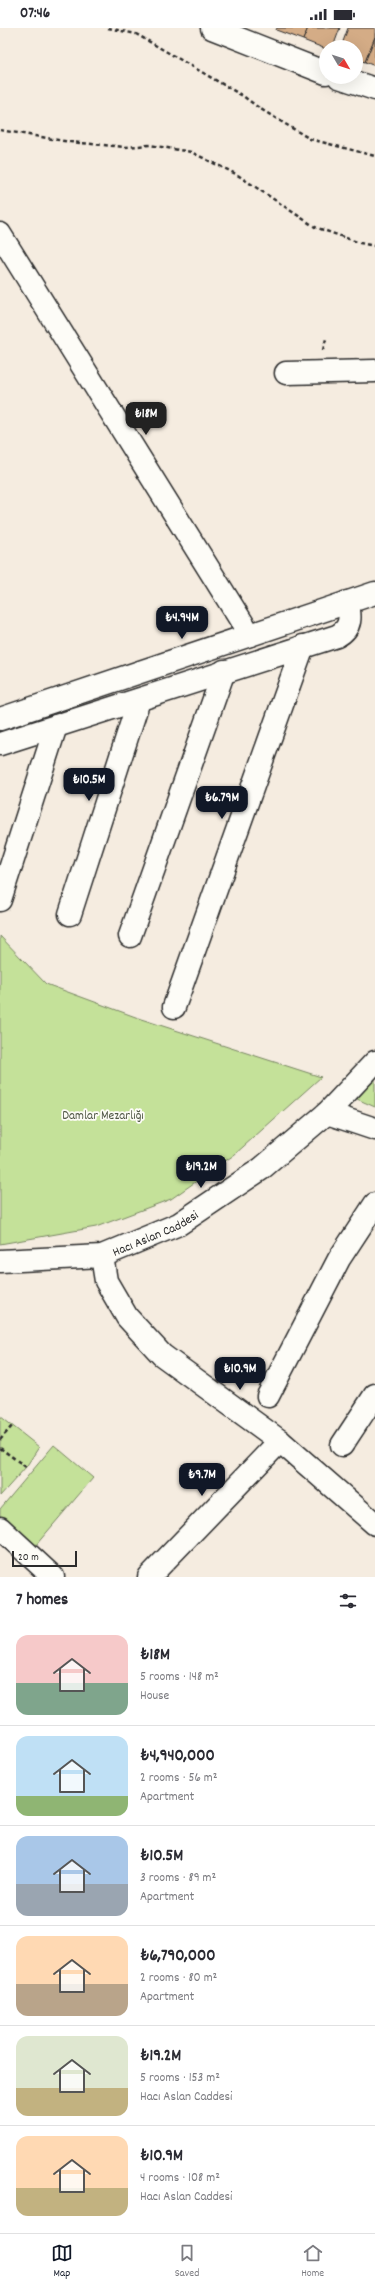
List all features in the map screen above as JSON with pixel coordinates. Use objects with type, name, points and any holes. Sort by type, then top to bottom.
[{"type":"street","points":[[212,28],[319,70]]},
{"type":"street","points":[[360,84],[375,89]]},
{"type":"street","points":[[0,234],[250,635]]},
{"type":"street","points":[[286,372],[375,371]]},
{"type":"street","points":[[0,719],[375,593]]},
{"type":"street","points":[[0,744],[341,634],[350,624],[347,602]]},
{"type":"street","points":[[174,1007],[304,646]]},
{"type":"street","points":[[130,936],[224,671]]},
{"type":"street","points":[[70,914],[139,700]]},
{"type":"street","points":[[0,900],[56,726]]},
{"type":"street","name":"Hacı Aslan Caddesi","points":[[0,1261],[102,1256],[179,1224],[261,1169],[327,1113],[375,1062]]},
{"type":"street","points":[[327,1113],[375,1128]]},
{"type":"street","points":[[268,1396],[339,1259],[375,1204]]},
{"type":"street","points":[[102,1256],[106,1281],[127,1317],[162,1355],[280,1441],[375,1524]]},
{"type":"street","points":[[342,1445],[375,1395]]},
{"type":"street","points":[[149,1577],[280,1441]]},
{"type":"street","points":[[0,1528],[53,1577]]},
{"type":"path","points":[[108,28],[136,34],[243,96],[259,108],[310,139],[375,156]]},
{"type":"path","points":[[0,130],[88,144],[125,147],[150,145],[191,152],[236,174],[315,226],[353,241],[375,246]]},
{"type":"path","points":[[0,1440],[12,1426]]},
{"type":"path","points":[[0,1448],[26,1468]]},
{"type":"green space","name":"Damlar Mezarlığı","points":[[0,936],[46,984],[141,1019],[321,1077],[234,1155],[171,1199],[96,1227],[0,1244]]},
{"type":"green space","points":[[375,1079],[375,1107],[357,1099]]},
{"type":"green space","points":[[0,1416],[39,1447],[26,1467],[0,1496]]},
{"type":"green space","points":[[54,1445],[93,1478],[30,1552],[0,1526],[0,1509]]},
{"type":"building","points":[[277,28],[308,28],[303,40],[276,30]]},
{"type":"building","points":[[308,28],[340,28],[336,40],[319,40],[319,46],[303,40]]},
{"type":"building","points":[[348,28],[375,28],[375,37],[365,62],[363,61],[363,40],[344,40]]},
{"type":"building","points":[[375,37],[375,66],[365,62]]}]
